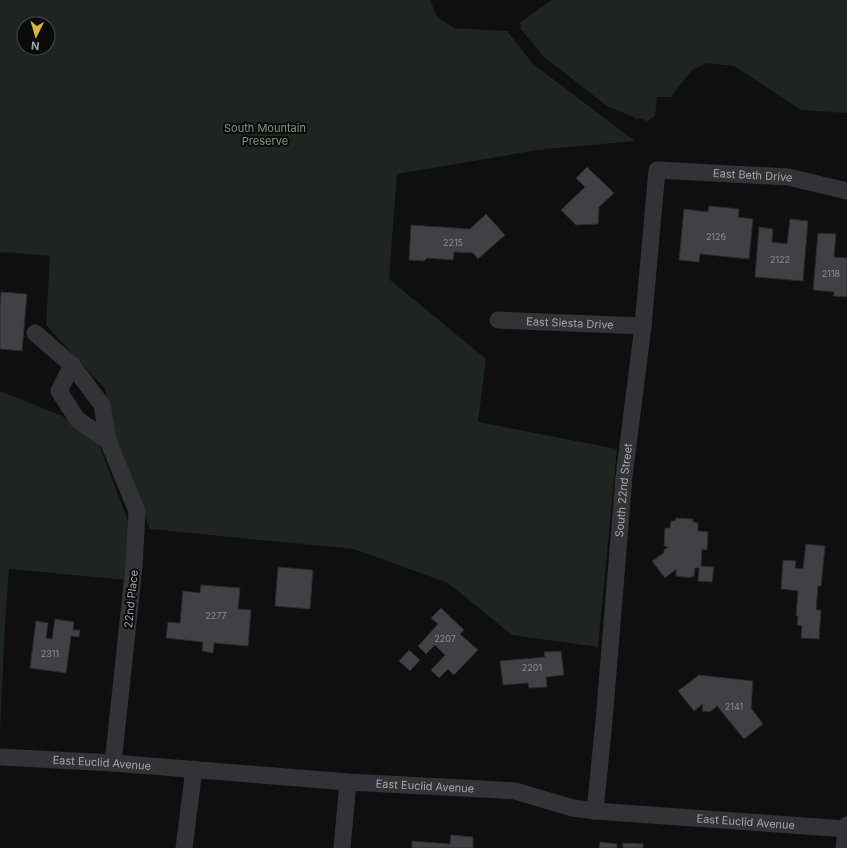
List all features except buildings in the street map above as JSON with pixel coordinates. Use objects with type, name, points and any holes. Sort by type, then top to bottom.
[{"type":"street","name":"East Beth Drive","points":[[657,170],[788,177],[847,191]]},
{"type":"street","name":"South 22nd Street","points":[[595,811],[605,714],[624,477],[643,326],[657,170]]},
{"type":"street","name":"East Siesta Drive","points":[[498,320],[643,326]]},
{"type":"street","name":"22nd Place","points":[[35,333],[72,365],[102,405],[108,441],[137,511],[134,566],[113,763]]},
{"type":"street","points":[[72,365],[59,390],[77,419],[108,441]]},
{"type":"street","name":"East Euclid Avenue","points":[[0,757],[113,763],[348,782],[482,789],[515,792],[573,808],[595,811],[847,829]]},
{"type":"street","points":[[184,848],[194,769]]},
{"type":"street","points":[[342,848],[348,782]]},
{"type":"street","points":[[844,848],[847,825]]},
{"type":"green space","name":"South Mountain Preserve","points":[[0,0],[430,0],[437,17],[454,28],[507,31],[533,64],[635,141],[537,150],[397,174],[389,279],[486,359],[478,422],[617,449],[598,647],[512,635],[448,583],[354,549],[150,529],[115,442],[105,389],[46,325],[50,256],[0,252]]},
{"type":"green space","points":[[552,0],[847,0],[847,113],[801,110],[734,66],[706,63],[692,70],[671,97],[657,97],[655,116],[647,121],[638,118],[638,120],[607,106],[543,56],[520,28],[522,26],[519,23]]},
{"type":"green space","points":[[0,391],[62,416],[98,442],[130,526],[127,580],[9,569],[0,731]]}]
